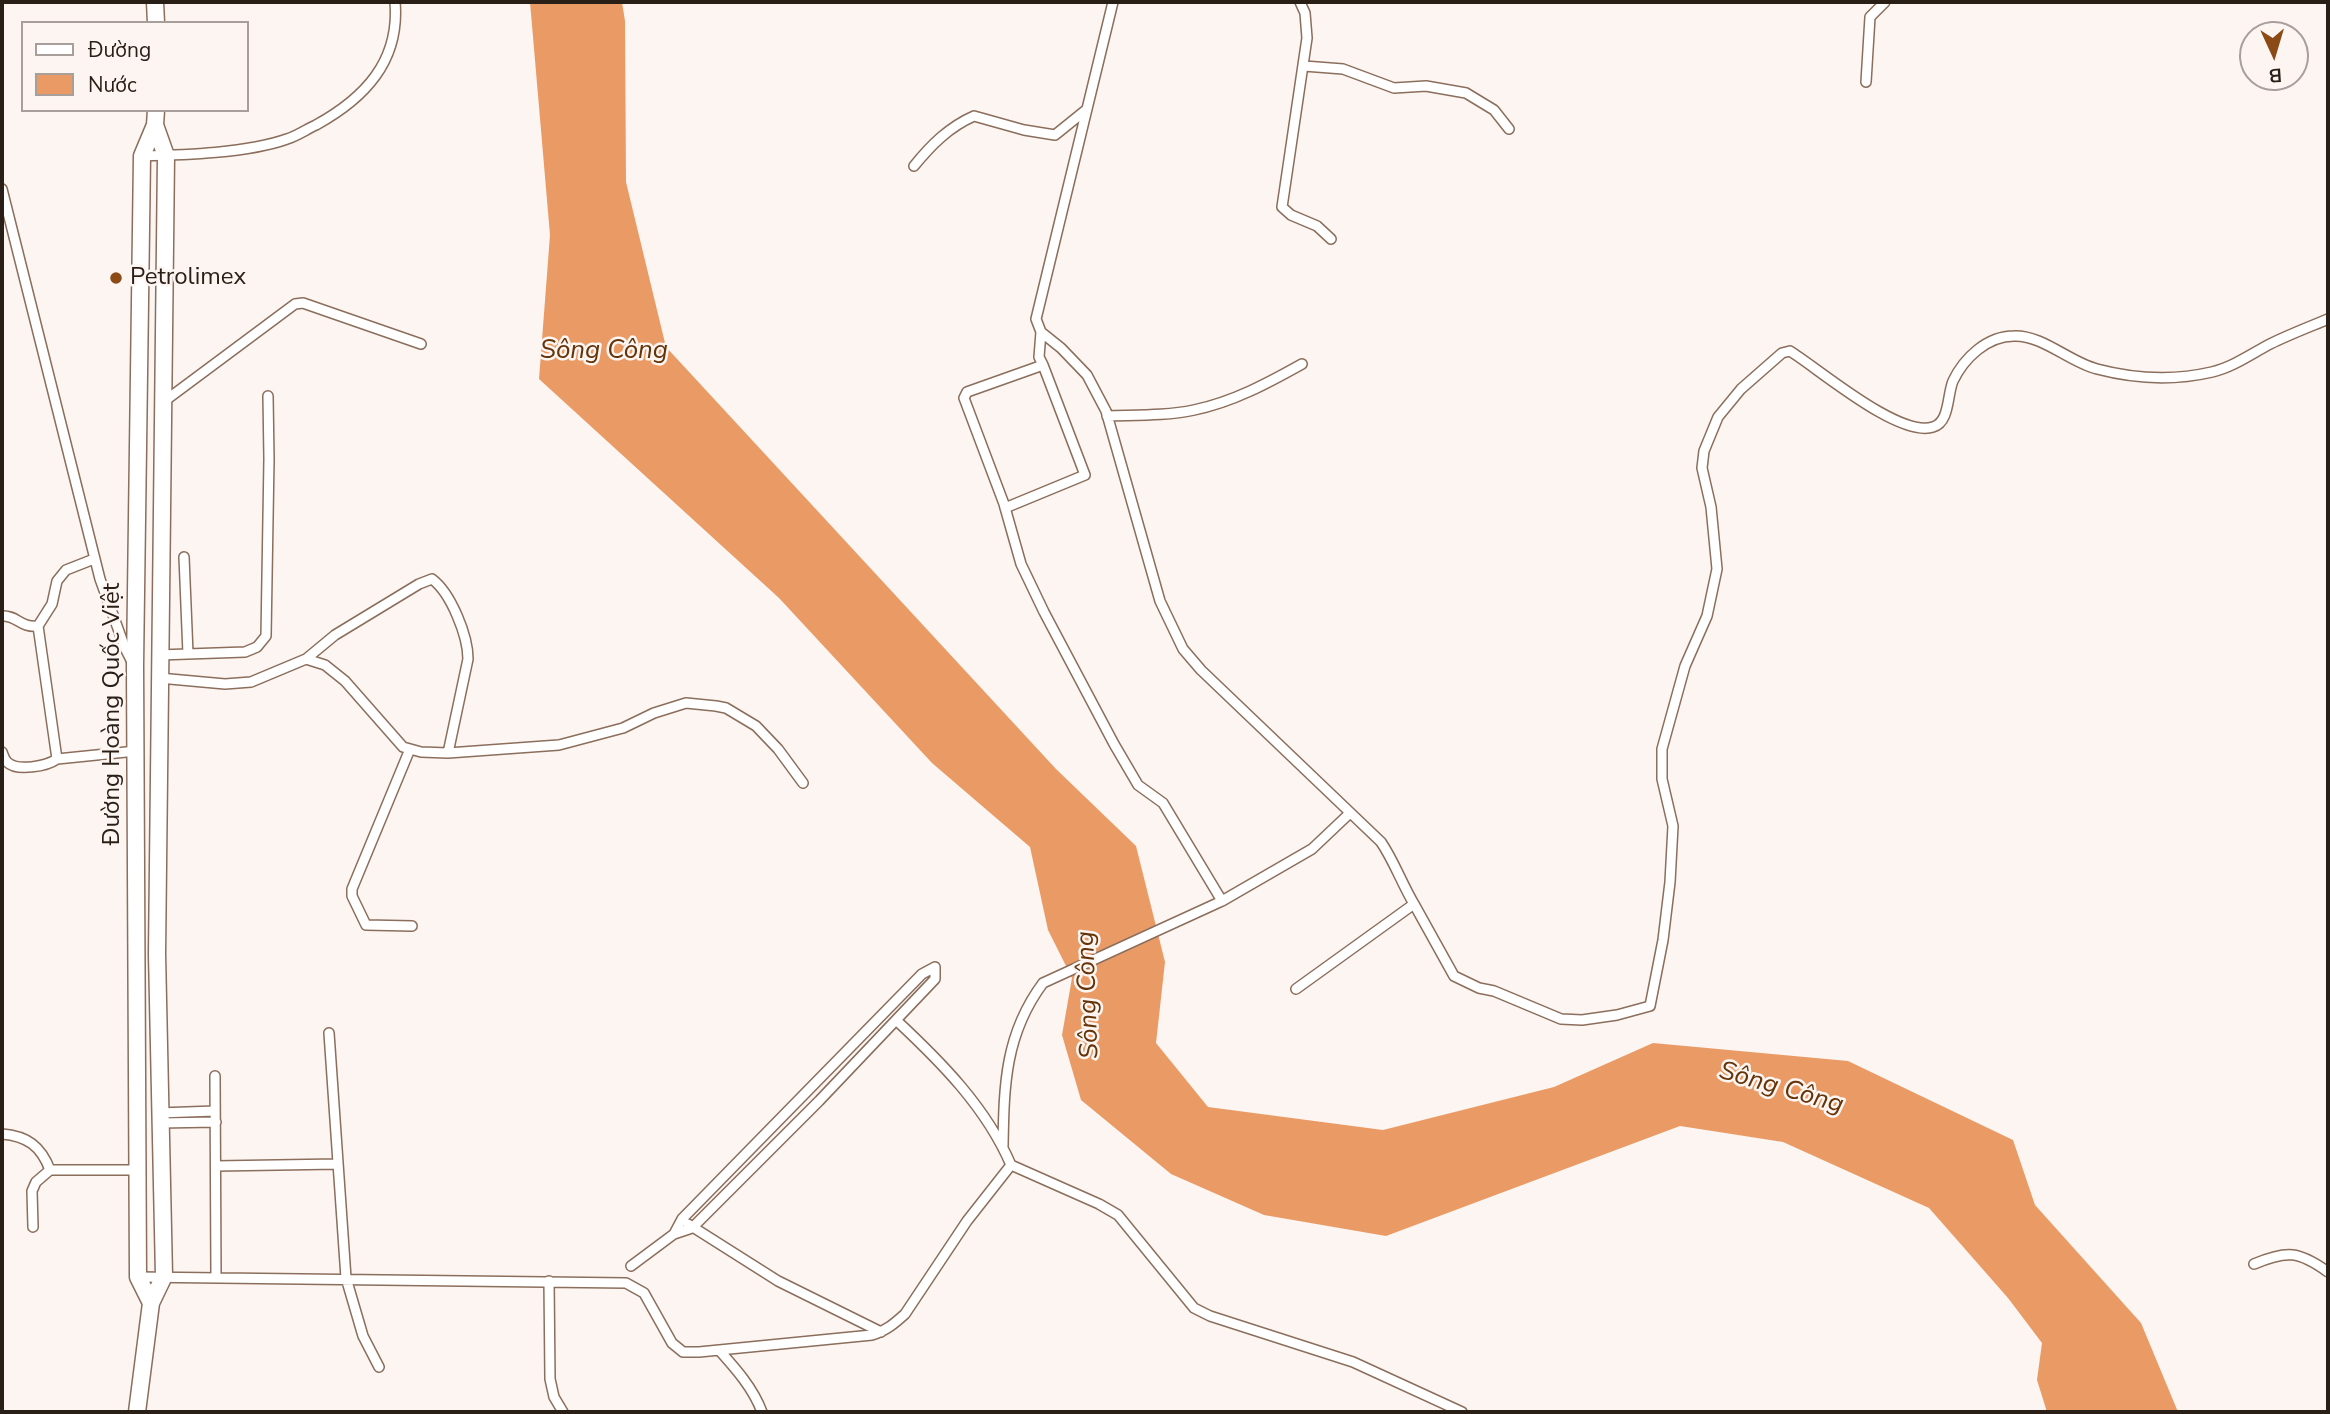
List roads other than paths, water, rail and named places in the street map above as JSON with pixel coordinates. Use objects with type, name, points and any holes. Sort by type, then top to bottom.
[{"type":"highway","points":[[155,2],[156,21]]},
{"type":"highway","name":"Đường Hoàng Quốc Việt","points":[[137,1412],[150,1303],[164,1276],[157,954],[166,156],[155,118]]},
{"type":"highway","name":"Đường Hoàng Quốc Việt","points":[[150,1303],[138,1277],[135,665],[142,156],[155,118]]},
{"type":"highway","points":[[135,665],[159,666]]},
{"type":"street","points":[[142,156],[231,150],[288,139],[327,118],[377,78],[386,61],[394,35],[395,2]]},
{"type":"street","points":[[1005,508],[1085,475],[1040,357],[1041,332],[1036,319],[1113,2]]},
{"type":"street","points":[[1300,2],[1305,13],[1307,38],[1282,207],[1291,215],[1317,226],[1331,239]]},
{"type":"street","points":[[1866,82],[1870,17],[1885,2]]},
{"type":"street","points":[[1304,66],[1343,69],[1394,88],[1426,86],[1466,93],[1494,110],[1509,129]]},
{"type":"street","points":[[914,166],[931,145],[950,129],[974,116],[1024,130],[1055,135],[1087,109]]},
{"type":"street","points":[[2,189],[94,559],[125,649],[135,665]]},
{"type":"street","points":[[162,404],[295,304],[303,303],[421,344]]},
{"type":"street","points":[[1041,332],[1087,375],[1107,416],[1160,601],[1183,649],[1201,670],[1381,842],[1390,855],[1398,878],[1454,976],[1561,1019],[1582,1020],[1617,1015],[1650,1006],[1663,940],[1673,826],[1662,779],[1662,749],[1685,666],[1707,616],[1717,569],[1711,507],[1702,468],[1704,451],[1718,417],[1741,389],[1782,353],[1790,351],[1849,394],[1884,414],[1910,425],[1933,427],[1944,417],[1953,382],[1965,362],[1983,345],[2000,337],[2017,336],[2042,344],[2093,368],[2153,379],[2214,371],[2244,359],[2271,343],[2328,320]]},
{"type":"street","points":[[1107,416],[1194,410],[1263,386],[1302,364]]},
{"type":"street","points":[[1043,365],[964,395],[1005,508],[1021,564],[1138,785],[1163,803],[1222,901]]},
{"type":"street","points":[[159,666],[188,654],[245,652],[257,647],[266,636],[270,459],[268,396]]},
{"type":"street","points":[[184,558],[188,654]]},
{"type":"street","points":[[57,759],[38,626],[52,604],[57,581],[66,570],[94,559]]},
{"type":"street","points":[[159,666],[225,684],[251,682],[306,659],[335,635],[419,584],[432,579],[442,586],[468,645],[468,659],[448,753]]},
{"type":"street","points":[[2,616],[6,615],[28,627],[38,626]]},
{"type":"street","points":[[306,659],[325,665],[345,681],[403,747],[410,749],[448,753],[559,745],[623,728],[654,713],[685,703],[726,708],[757,726],[803,783]]},
{"type":"street","points":[[410,749],[352,889],[352,896],[366,925],[412,926]]},
{"type":"street","points":[[2,752],[6,762],[14,766],[50,764],[57,759],[136,751]]},
{"type":"street","points":[[1003,1146],[1007,1062],[1015,1034],[1030,1002],[1043,983],[1222,901],[1312,849],[1350,813]]},
{"type":"street","points":[[1296,989],[1414,904]]},
{"type":"street","points":[[613,1283],[670,1236],[682,1219],[922,974],[935,967],[935,979],[692,1228],[670,1236]]},
{"type":"street","points":[[896,1020],[940,1062],[986,1119],[1011,1165],[1118,1215],[1195,1308],[1210,1316],[1353,1362],[1462,1412]]},
{"type":"street","points":[[329,1034],[346,1278],[363,1336],[379,1367]]},
{"type":"street","points":[[215,1076],[216,1277]]},
{"type":"street","points":[[160,1118],[215,1116]]},
{"type":"street","points":[[2,1134],[31,1141],[50,1170]]},
{"type":"street","points":[[216,1166],[338,1164]]},
{"type":"street","points":[[138,1277],[626,1283],[644,1293],[672,1343],[683,1352],[754,1347],[881,1332],[905,1314],[967,1221],[1011,1165]]},
{"type":"street","points":[[33,1227],[32,1191],[36,1182],[50,1170],[138,1170]]},
{"type":"street","points":[[682,1219],[692,1228],[778,1281],[881,1332]]},
{"type":"street","points":[[2254,1264],[2277,1254],[2291,1253],[2314,1262],[2328,1272]]},
{"type":"street","points":[[549,1281],[550,1379],[554,1397],[563,1412]]},
{"type":"street","points":[[719,1350],[745,1380],[757,1398],[762,1412]]},
{"type":"water","name":"Sông Công","points":[[530,2],[622,2],[625,21],[626,182],[666,347],[1056,769],[1136,846],[1165,962],[1156,1043],[1208,1107],[1383,1130],[1554,1087],[1653,1043],[1848,1061],[2013,1140],[2035,1205],[2141,1323],[2178,1412],[2047,1412],[2037,1380],[2042,1343],[2008,1298],[1929,1208],[1783,1142],[1680,1126],[1386,1236],[1264,1215],[1171,1174],[1081,1100],[1062,1035],[1072,978],[1048,930],[1030,847],[932,763],[779,598],[539,379],[550,235]]},
{"type":"place","name":"Petrolimex","points":[[116,278]]}]
